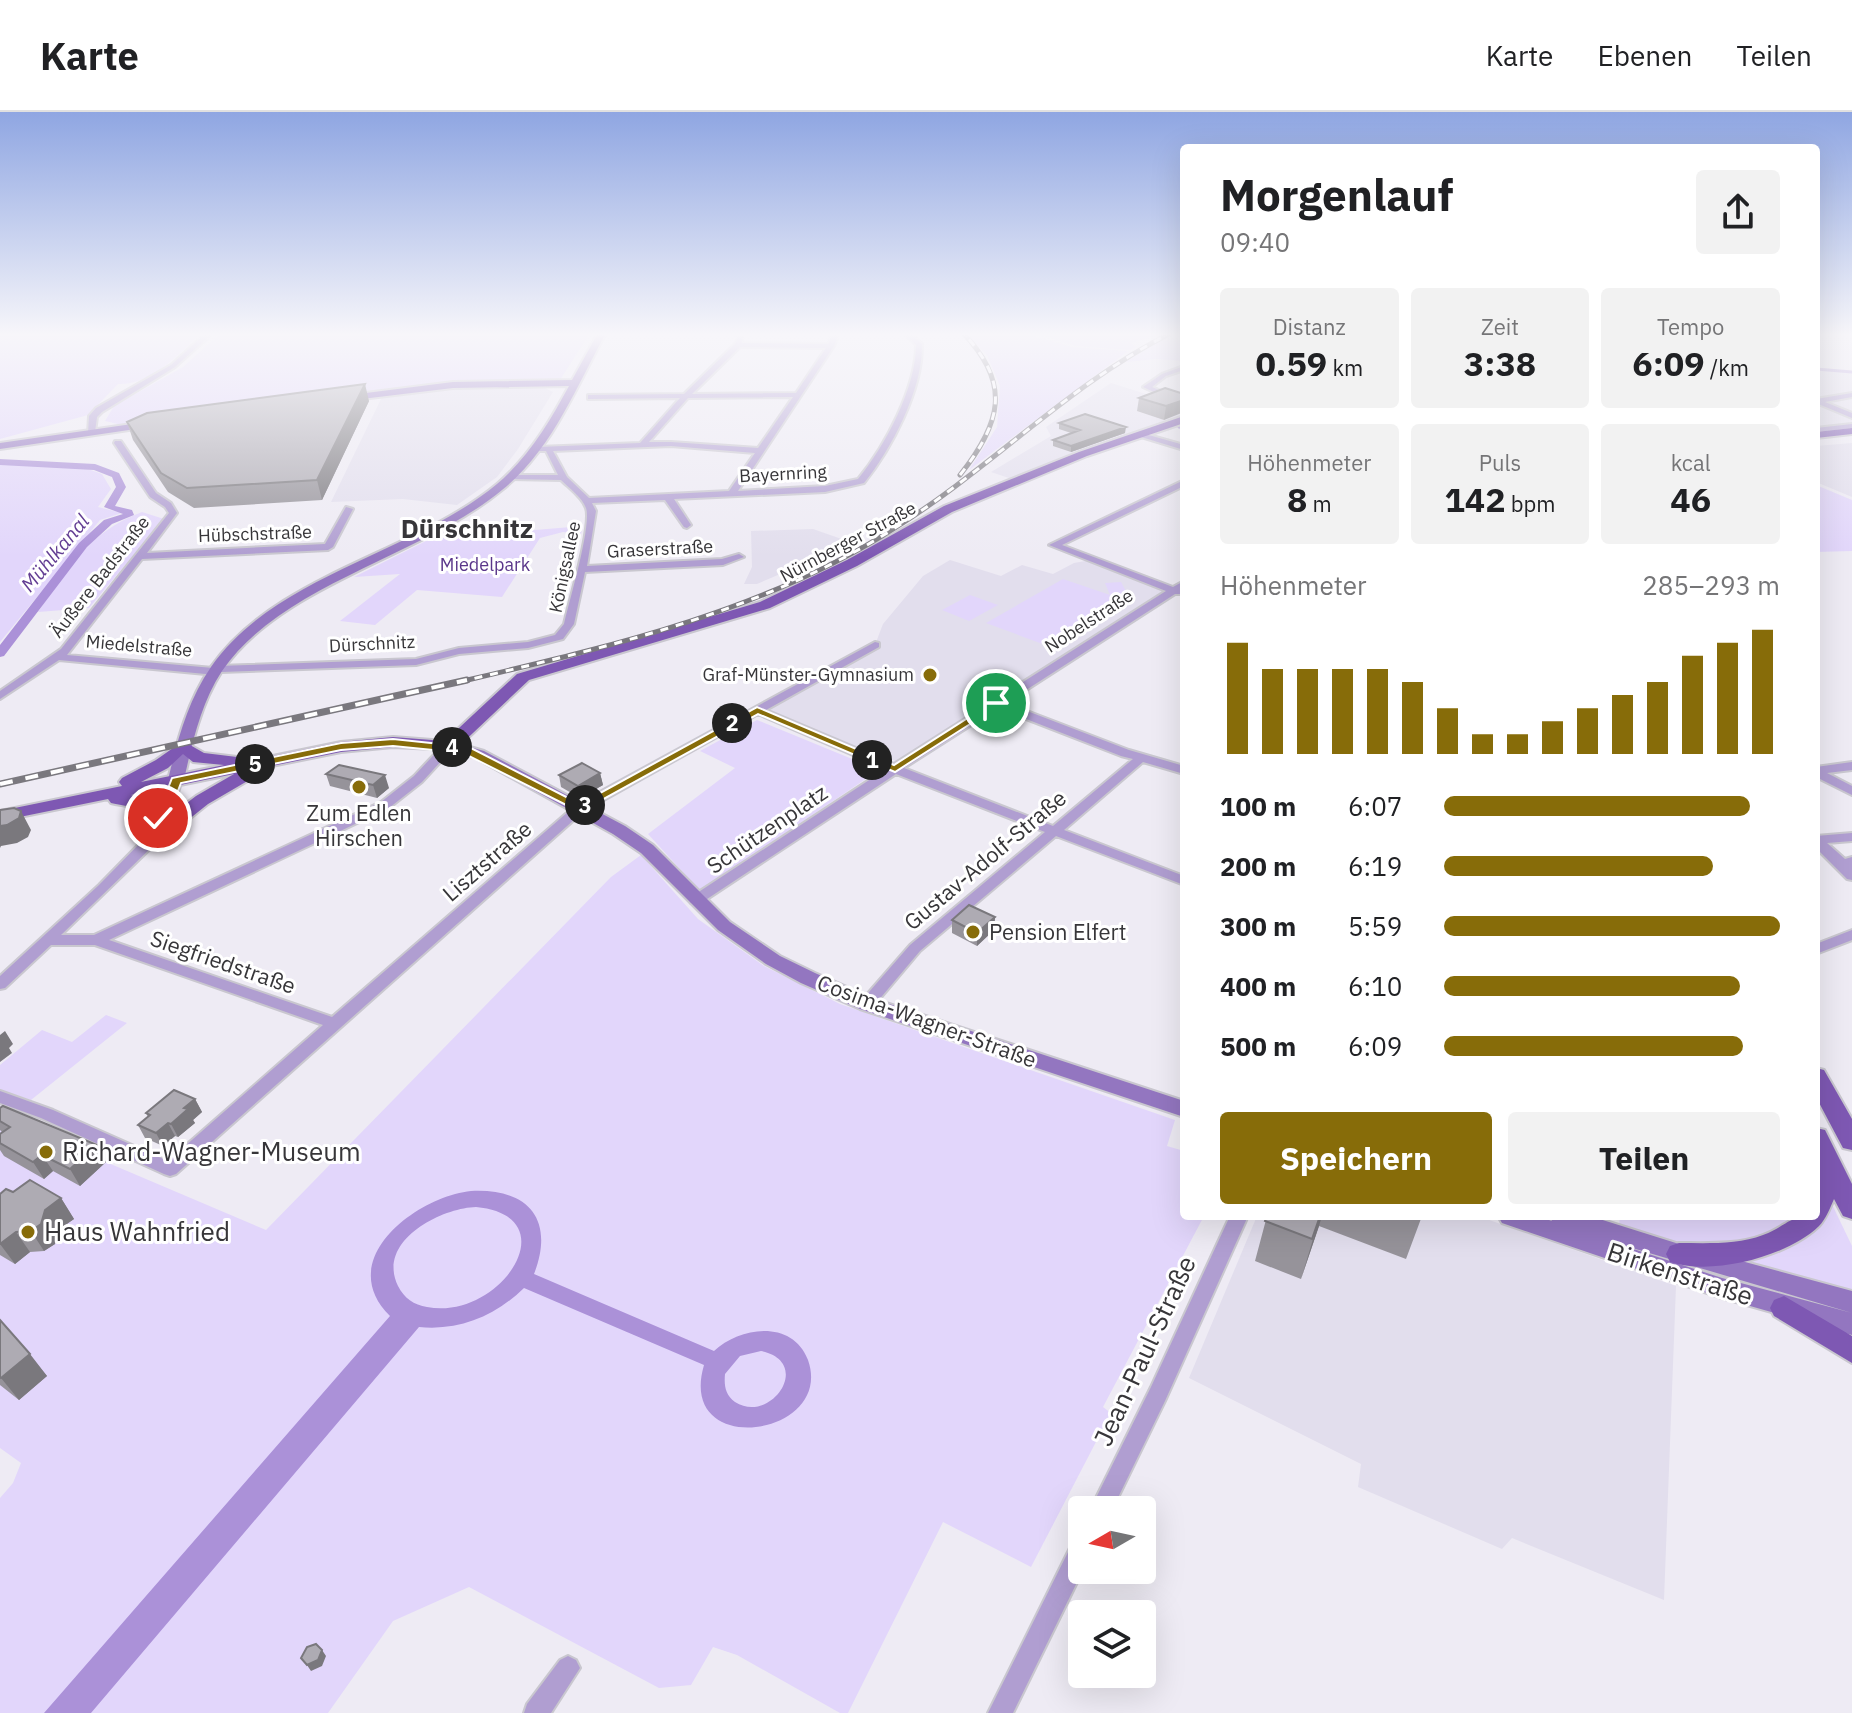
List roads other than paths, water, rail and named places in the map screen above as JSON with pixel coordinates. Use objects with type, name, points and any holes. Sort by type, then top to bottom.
[{"type":"main road","points":[[176,780],[183,746],[200,701],[217,670],[254,632],[297,601],[431,531],[511,477],[536,448],[559,408]]},
{"type":"main road","name":"Nürnberger Straße","points":[[449,746],[523,677],[765,605],[852,563],[948,509],[1024,477],[1180,420]]},
{"type":"main road","points":[[0,446],[91,432],[114,436],[170,422]]},
{"type":"main road","points":[[1820,435],[1852,431]]},
{"type":"main road","points":[[0,816],[367,743],[449,746]]},
{"type":"main road","points":[[183,746],[193,755],[218,761],[287,757]]},
{"type":"main road","points":[[69,802],[149,773],[183,746]]},
{"type":"main road","name":"Cosima-Wagner-Straße","points":[[449,746],[479,754],[580,808],[647,849],[724,926],[773,960],[867,1004],[1180,1108]]},
{"type":"main road","points":[[155,833],[228,783],[287,757]]},
{"type":"main road","points":[[69,802],[138,801],[154,810],[155,833]]},
{"type":"main road","points":[[1820,1083],[1852,1141]]},
{"type":"main road","points":[[1821,1147],[1852,1209]]},
{"type":"main road","points":[[1820,1202],[1828,1186],[1821,1147]]},
{"type":"main road","name":"Birkenstraße","points":[[1521,1220],[1682,1277],[1784,1308],[1852,1324]]},
{"type":"main road","name":"Birkenstraße","points":[[1573,1220],[1679,1254],[1852,1302]]},
{"type":"main road","points":[[1679,1254],[1723,1254],[1761,1247],[1793,1236],[1809,1220]]},
{"type":"main road","points":[[1784,1308],[1852,1351]]},
{"type":"street","points":[[91,432],[93,416],[103,408]]},
{"type":"street","points":[[643,444],[677,408]]},
{"type":"street","points":[[733,492],[790,408]]},
{"type":"street","name":"Bayernring","points":[[587,501],[836,488],[861,481],[888,437],[900,408]]},
{"type":"street","points":[[1832,408],[1852,416]]},
{"type":"street","points":[[1141,434],[1180,447]]},
{"type":"street","name":"Äußere Badstraße","points":[[0,696],[58,657],[173,513],[168,505],[153,495],[114,436]]},
{"type":"street","points":[[536,448],[549,450],[643,444],[760,451]]},
{"type":"street","name":"Königsallee","points":[[528,645],[552,641],[569,624],[592,522],[592,511],[587,501],[563,478],[549,450]]},
{"type":"street","points":[[511,477],[563,478]]},
{"type":"street","points":[[1180,485],[1054,545],[1180,590]]},
{"type":"street","points":[[667,496],[687,525]]},
{"type":"street","name":"Hübschstraße","points":[[139,556],[328,547],[349,509]]},
{"type":"street","name":"Graserstraße","points":[[581,569],[723,562],[739,557]]},
{"type":"street","name":"Nobelstraße","points":[[895,769],[1180,591]]},
{"type":"street","name":"Dürschnitz","points":[[217,670],[296,664],[416,662],[459,651],[528,645]]},
{"type":"street","name":"Lisztstraße","points":[[0,1097],[47,1114],[170,1169],[580,808],[875,645]]},
{"type":"street","name":"Miedelstraße","points":[[58,657],[217,670]]},
{"type":"street","points":[[0,681],[18,684]]},
{"type":"street","points":[[996,703],[1141,758],[1180,769]]},
{"type":"street","points":[[757,710],[895,769],[1180,879]]},
{"type":"street","points":[[49,940],[96,940],[385,805],[418,779],[449,746]]},
{"type":"street","name":"Gustav-Adolf-Straße","points":[[867,1004],[915,948],[1141,758]]},
{"type":"street","points":[[1820,771],[1852,766]]},
{"type":"street","name":"Schützenplatz","points":[[696,900],[895,769]]},
{"type":"street","points":[[1820,774],[1852,791]]},
{"type":"street","points":[[0,984],[49,940],[155,833],[176,780]]},
{"type":"street","points":[[1820,840],[1852,837]]},
{"type":"street","points":[[1820,845],[1849,867]]},
{"type":"street","points":[[1820,947],[1852,935]]},
{"type":"street","name":"Siegfriedstraße","points":[[96,940],[335,1024]]},
{"type":"street","name":"Jean-Paul-Straße","points":[[1108,1496],[1237,1220]]},
{"type":"street","points":[[1000,1713],[1068,1576]]},
{"type":"street","points":[[536,1713],[568,1668]]},
{"type":"waterway","name":"Mühlkanal","points":[[0,462],[95,467],[116,475],[121,487],[109,507],[128,512],[129,515],[108,522],[83,545],[0,653]]},
{"type":"railway","points":[[960,475],[985,438],[994,408]]},
{"type":"railway","points":[[459,682],[629,640],[685,623],[795,581],[848,556],[933,503],[1055,408]]},
{"type":"railway","points":[[0,784],[467,680]]},
{"type":"place","name":"Graf-Münster-Gymnasium","points":[[930,675]]},
{"type":"place","name":"Zum Edlen Hirschen","points":[[359,787]]},
{"type":"place","name":"Pension Elfert","points":[[973,932]]},
{"type":"place","name":"Richard-Wagner-Museum","points":[[46,1152]]},
{"type":"place","name":"Haus Wahnfried","points":[[28,1232]]},
{"type":"district","name":"Dürschnitz","points":[[467,529]]},
{"type":"park label","name":"Miedelpark","points":[[485,565]]}]
